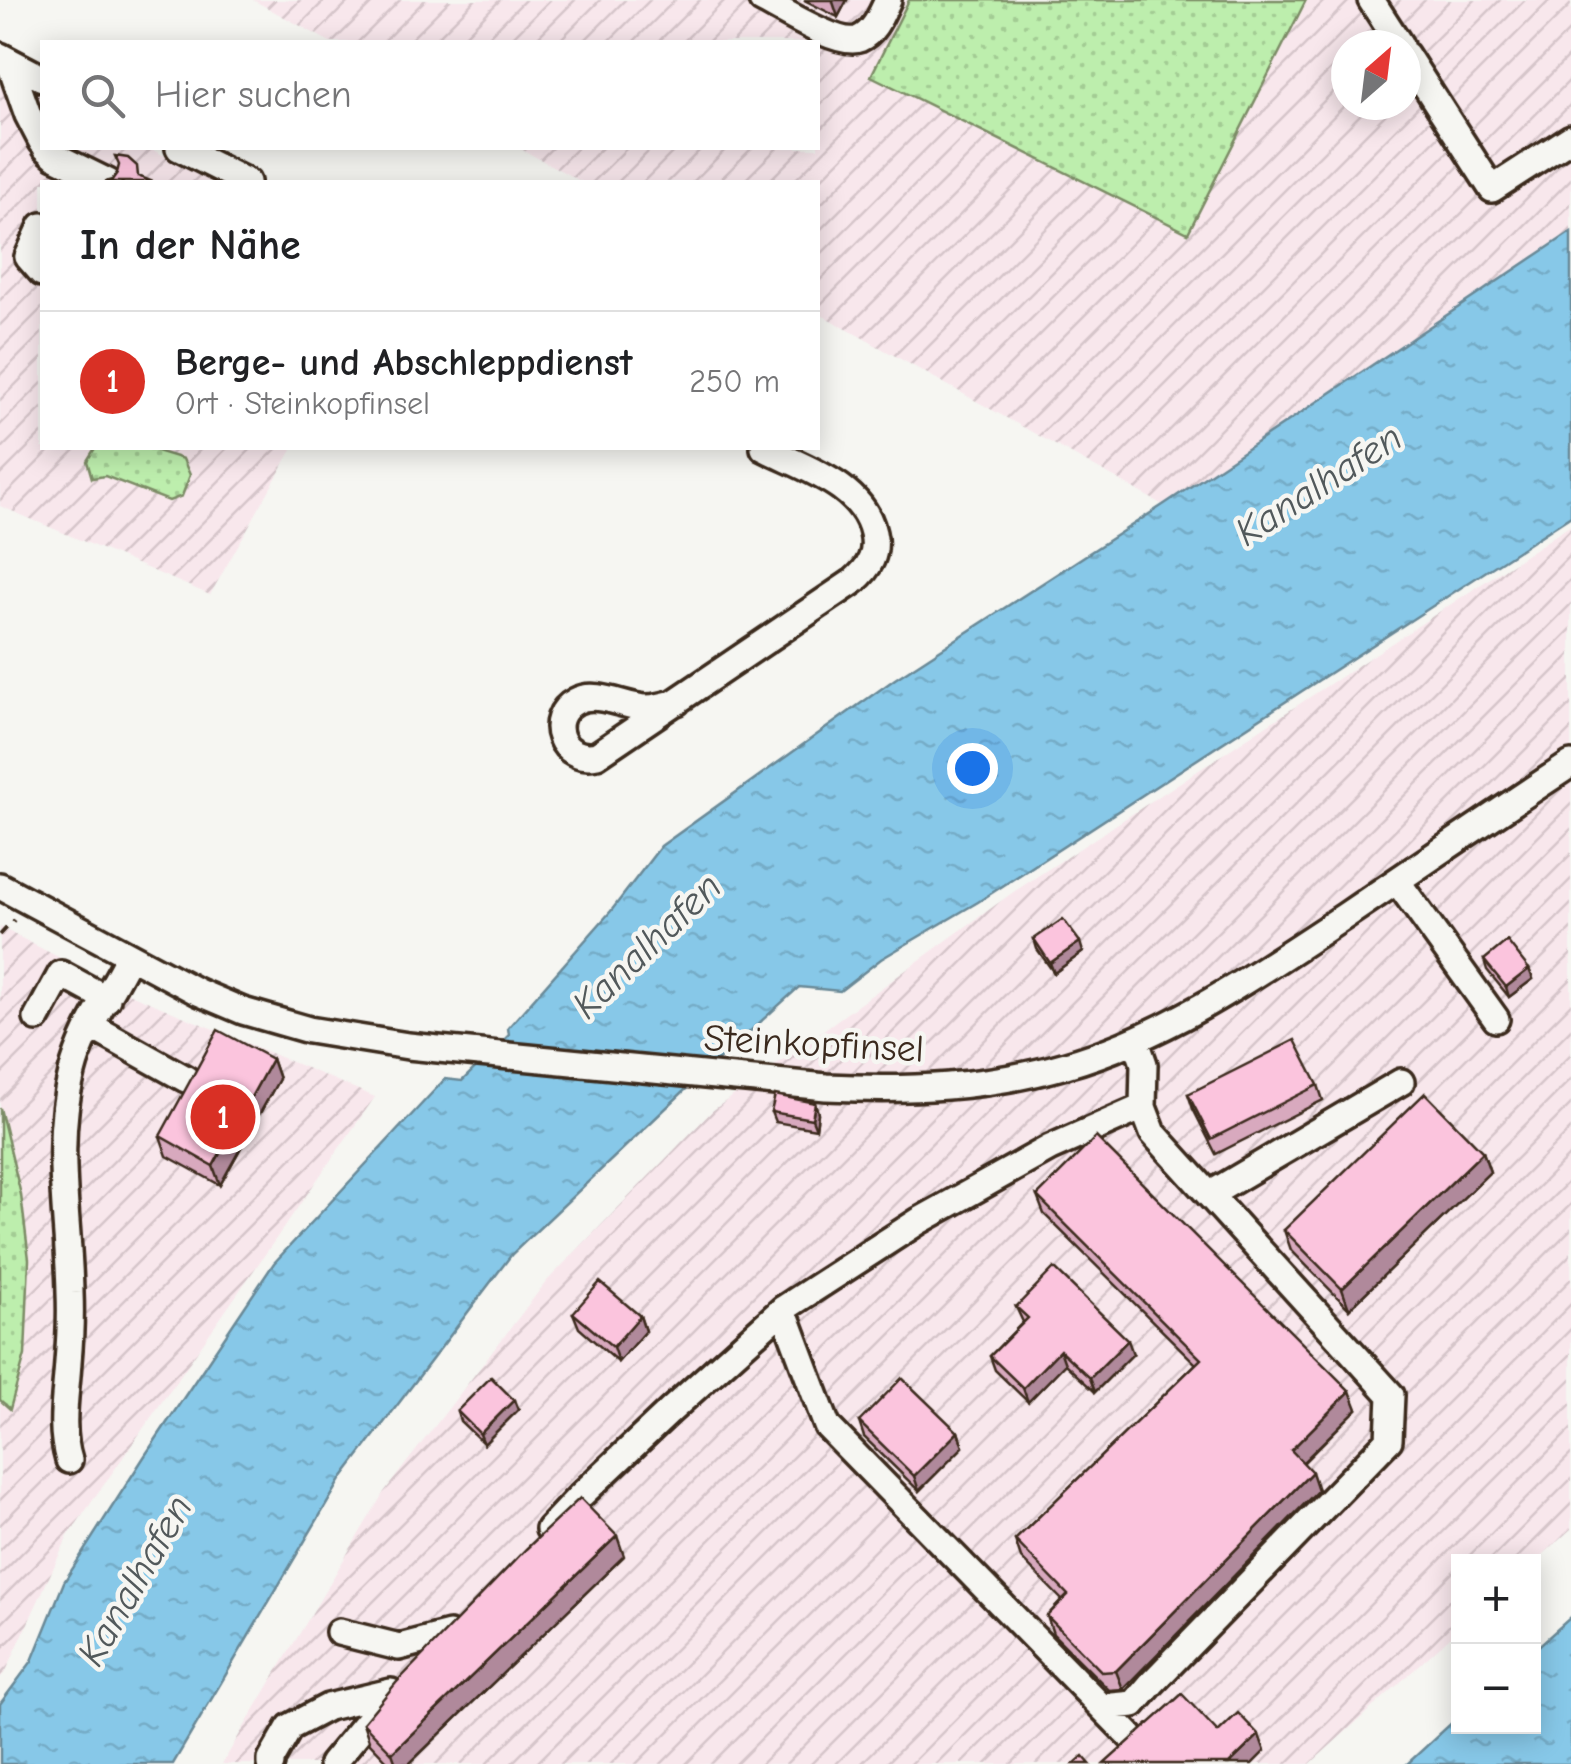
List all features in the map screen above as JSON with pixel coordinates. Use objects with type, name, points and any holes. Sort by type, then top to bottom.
[{"type":"street","points":[[762,0],[850,41],[871,30],[888,0]]},
{"type":"street","points":[[1371,0],[1390,30]]},
{"type":"street","points":[[5,58],[40,77]]},
{"type":"street","points":[[5,58],[40,138]]},
{"type":"street","points":[[1421,79],[1492,190],[1571,138]]},
{"type":"street","points":[[49,150],[66,173],[99,180]]},
{"type":"street","points":[[182,150],[243,180]]},
{"type":"street","points":[[40,230],[28,257],[40,272]]},
{"type":"street","points":[[677,702],[854,581],[875,552],[870,522],[857,500],[840,486],[768,450]]},
{"type":"street","name":"Steinkopfinsel","points":[[0,886],[198,992],[254,1014],[321,1033],[408,1046],[826,1087],[943,1088],[1065,1066],[1136,1041],[1238,985],[1567,775]]},
{"type":"street","points":[[1397,880],[1496,1019]]},
{"type":"street","points":[[70,1460],[62,1428],[70,1292],[64,1131],[72,1070],[129,956]]},
{"type":"street","points":[[37,1018],[61,974],[106,999]]},
{"type":"street","points":[[91,1026],[186,1079]]},
{"type":"street","points":[[1102,1707],[1134,1704],[1388,1440],[1392,1395],[1152,1133],[1143,1107],[1144,1064],[1136,1041]]},
{"type":"street","points":[[1210,1195],[1402,1082]]},
{"type":"street","points":[[528,1551],[580,1496],[784,1309],[919,1221],[1050,1148],[1143,1107]]},
{"type":"street","points":[[784,1309],[827,1426],[1130,1736]]},
{"type":"street","points":[[332,1764],[402,1680],[455,1628],[400,1647],[339,1632]]},
{"type":"street","points":[[272,1764],[290,1727],[328,1707],[402,1680]]},
{"type":"path","points":[[0,935],[15,919]]},
{"type":"shaded area","points":[[253,0],[1571,0],[1571,232],[1163,505],[820,314],[820,180],[578,180],[523,150],[820,150],[820,40],[326,40]]},
{"type":"shaded area","points":[[0,77],[13,77],[40,91],[40,150],[153,150],[213,180],[40,180],[40,450],[292,450],[210,595],[0,506]]},
{"type":"shaded area","points":[[1571,525],[1571,1529],[1541,1557],[1451,1554],[1451,1636],[1310,1764],[222,1764],[384,1492],[546,1282],[712,1111],[1012,893]]},
{"type":"shaded area","points":[[0,927],[130,994],[375,1097],[68,1536],[0,1678]]},
{"type":"green space","points":[[909,0],[1306,0],[1188,233],[871,76]]},
{"type":"green space","points":[[94,450],[154,450],[183,459],[190,475],[182,496],[169,501],[105,476],[92,478],[87,461]]},
{"type":"green space","points":[[0,1108],[21,1195],[29,1259],[25,1355],[10,1409],[0,1400]]},
{"type":"water","name":"Kanalhafen","points":[[1571,232],[1571,516],[978,902],[881,959],[840,991],[799,987],[512,1254],[342,1478],[173,1764],[0,1764],[0,1704],[32,1661],[64,1582],[274,1263],[445,1079],[462,1081],[509,1035],[508,1028],[611,911],[661,846],[895,679]]},
{"type":"water","points":[[1571,1617],[1571,1764],[1407,1764],[1451,1723],[1451,1734],[1541,1734],[1541,1644]]},
{"type":"building","points":[[115,156],[128,158],[137,166],[138,176],[148,180],[112,180],[119,165]]},
{"type":"building","points":[[1063,919],[1080,942],[1050,963],[1034,939]]},
{"type":"building","points":[[1507,941],[1529,969],[1506,987],[1484,960]]},
{"type":"building","points":[[218,1030],[272,1059],[213,1166],[160,1136]]},
{"type":"building","points":[[1295,1040],[1318,1085],[1211,1139],[1188,1094]]},
{"type":"building","points":[[1425,1093],[1483,1152],[1342,1289],[1284,1230]]},
{"type":"building","points":[[775,1095],[815,1103],[812,1119],[771,1112]]},
{"type":"building","points":[[1096,1137],[1350,1391],[1291,1450],[1312,1472],[1116,1671],[1102,1672],[1047,1616],[1068,1595],[1015,1540],[1201,1359],[1037,1196]]},
{"type":"building","points":[[1054,1268],[1128,1340],[1090,1378],[1060,1350],[1023,1388],[990,1356],[1028,1318],[1016,1307]]},
{"type":"building","points":[[600,1282],[640,1316],[613,1347],[573,1313]]},
{"type":"building","points":[[491,1377],[514,1400],[480,1434],[457,1411]]},
{"type":"building","points":[[902,1378],[958,1432],[914,1476],[859,1422]]},
{"type":"building","points":[[580,1498],[617,1536],[392,1753],[363,1723],[396,1683]]},
{"type":"building","points":[[1182,1694],[1218,1732],[1238,1713],[1259,1735],[1229,1764],[1104,1764]]},
{"type":"building","points":[[1083,1756],[1090,1764],[1074,1764]]},
{"type":"place","name":"Berge- und Abschleppdienst","points":[[223,1117]]}]
